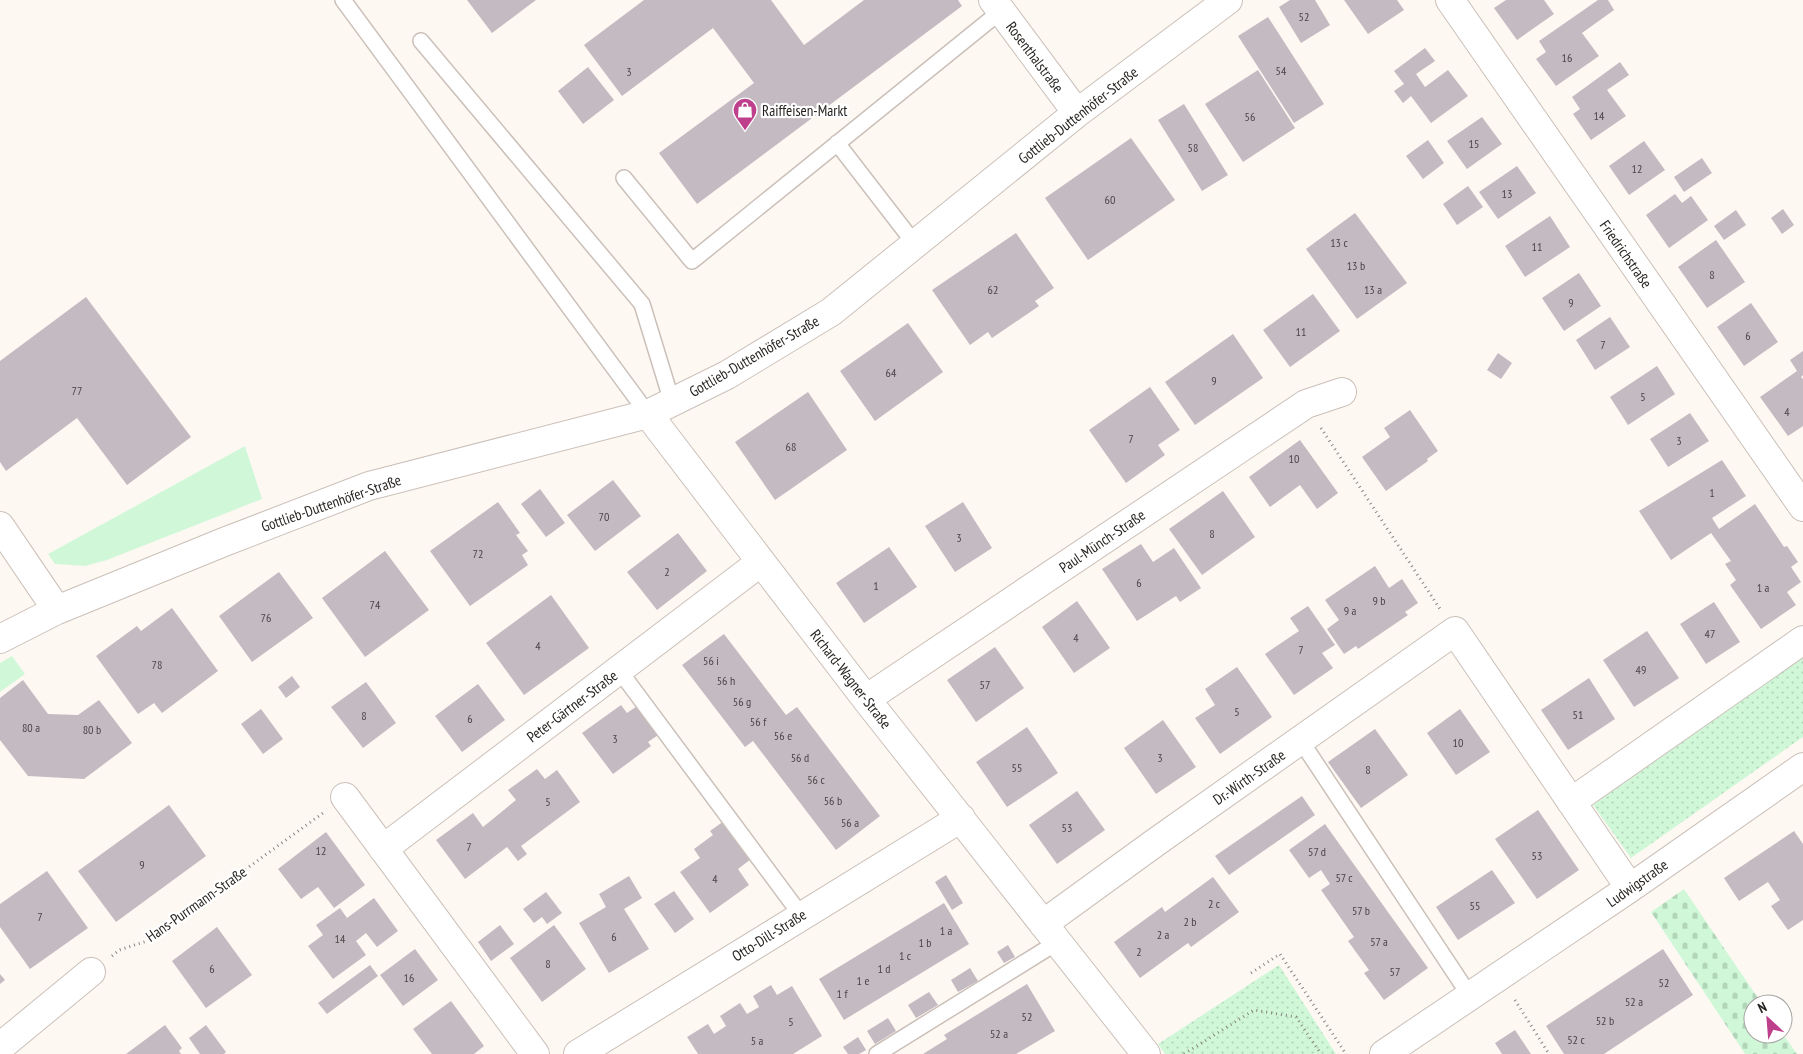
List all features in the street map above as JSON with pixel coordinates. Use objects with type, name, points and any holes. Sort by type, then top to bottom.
[{"type":"street","name":"Gottlieb-Duttenhöfer-Straße","points":[[0,639],[57,610],[224,542],[369,486],[660,408],[727,375],[831,312],[1077,113],[1228,0]]},
{"type":"street","name":"Friedrichstraße","points":[[1450,0],[1803,507]]},
{"type":"street","name":"Rosenthalstraße","points":[[997,5],[1077,113]]},
{"type":"street","name":"Paul-Münch-Straße","points":[[866,699],[1306,404],[1342,392]]},
{"type":"street","name":"Richard-Wagner-Straße","points":[[660,408],[761,562],[866,699],[1146,1054]]},
{"type":"street","points":[[0,526],[57,610]]},
{"type":"street","name":"Peter-Gärtner-Straße","points":[[382,849],[761,562]]},
{"type":"street","name":"Dr.-Wirth-Straße","points":[[1050,933],[1156,842],[1454,632]]},
{"type":"street","points":[[1454,632],[1630,888]]},
{"type":"street","points":[[1571,802],[1803,640]]},
{"type":"street","name":"Ludwigstraße","points":[[1384,1054],[1800,776]]},
{"type":"street","points":[[345,797],[535,1054]]},
{"type":"street","name":"Otto-Dill-Straße","points":[[578,1054],[961,818]]},
{"type":"street","points":[[0,1047],[91,972]]},
{"type":"lane","points":[[343,0],[660,408]]},
{"type":"lane","points":[[624,178],[692,261],[837,142],[997,5]]},
{"type":"lane","points":[[421,41],[642,304],[660,408]]},
{"type":"lane","points":[[837,142],[915,244]]},
{"type":"lane","points":[[619,670],[801,915]]},
{"type":"lane","points":[[1301,741],[1470,996]]},
{"type":"lane","points":[[877,1054],[1050,933]]},
{"type":"path","points":[[1306,404],[1454,632]]},
{"type":"path","name":"Hans-Purrmann-Straße","points":[[91,972],[119,950],[147,942],[345,797]]},
{"type":"path","points":[[1251,973],[1280,954],[1346,1054]]},
{"type":"path","points":[[1500,976],[1549,1054]]},
{"type":"path","points":[[1184,1054],[1254,1010],[1296,1017],[1321,1054]]},
{"type":"green space","points":[[245,446],[262,499],[107,560],[85,566],[55,564],[48,554]]},
{"type":"green space","points":[[12,656],[25,674],[0,692],[0,663]]},
{"type":"green space","points":[[1803,657],[1803,737],[1631,858],[1593,805]]},
{"type":"green space","points":[[1684,889],[1755,994],[1743,994],[1743,1044],[1790,1044],[1797,1054],[1745,1054],[1651,912]]},
{"type":"green space","points":[[1279,965],[1336,1054],[1165,1054],[1158,1044]]},
{"type":"building","points":[[467,0],[536,0],[492,33]]},
{"type":"building","points":[[644,0],[771,0],[804,45],[864,0],[958,0],[962,6],[697,204],[659,153],[754,83],[713,28],[622,96],[584,45]]},
{"type":"building","points":[[1290,0],[1315,0],[1330,25],[1301,43],[1279,7]]},
{"type":"building","points":[[1344,0],[1397,0],[1404,10],[1368,34]]},
{"type":"building","points":[[1506,0],[1544,0],[1554,14],[1517,40],[1494,8]]},
{"type":"building","points":[[1598,0],[1608,0],[1614,10],[1582,33],[1599,56],[1556,86],[1536,59],[1546,52],[1539,41]]},
{"type":"building","points":[[1268,17],[1324,104],[1294,123],[1238,36]]},
{"type":"building","points":[[1425,48],[1435,61],[1416,74],[1425,87],[1448,70],[1468,96],[1431,123],[1411,96],[1403,103],[1394,91],[1404,84],[1394,71]]},
{"type":"building","points":[[1620,62],[1629,75],[1607,90],[1626,116],[1591,140],[1573,114],[1580,109],[1572,97]]},
{"type":"building","points":[[588,67],[614,100],[583,124],[558,91]]},
{"type":"building","points":[[1258,70],[1295,128],[1243,162],[1205,104]]},
{"type":"building","points":[[1184,104],[1228,175],[1202,191],[1158,120]]},
{"type":"building","points":[[1482,117],[1502,144],[1467,169],[1447,141]]},
{"type":"building","points":[[1131,138],[1175,200],[1088,260],[1045,198]]},
{"type":"building","points":[[1428,140],[1444,163],[1423,179],[1406,156]]},
{"type":"building","points":[[1644,141],[1665,170],[1629,195],[1609,166]]},
{"type":"building","points":[[1702,158],[1712,173],[1684,192],[1674,177]]},
{"type":"building","points":[[1517,166],[1536,193],[1498,219],[1479,192]]},
{"type":"building","points":[[1468,186],[1483,207],[1457,225],[1443,204]]},
{"type":"building","points":[[1675,194],[1682,203],[1691,196],[1708,220],[1669,248],[1646,215]]},
{"type":"building","points":[[1783,209],[1794,225],[1782,234],[1771,218]]},
{"type":"building","points":[[1736,210],[1746,225],[1724,240],[1714,226]]},
{"type":"building","points":[[1355,213],[1407,283],[1357,319],[1306,249]]},
{"type":"building","points":[[1550,216],[1570,247],[1525,277],[1505,246]]},
{"type":"building","points":[[1016,233],[1054,288],[1035,301],[1039,306],[992,338],[988,332],[970,345],[932,290]]},
{"type":"building","points":[[1716,240],[1745,282],[1707,308],[1678,267]]},
{"type":"building","points":[[1579,273],[1601,306],[1564,331],[1542,298]]},
{"type":"building","points":[[1313,294],[1340,331],[1290,367],[1263,330]]},
{"type":"building","points":[[86,297],[191,437],[127,485],[77,418],[6,471],[0,462],[0,361]]},
{"type":"building","points":[[1751,303],[1778,342],[1744,366],[1717,327]]},
{"type":"building","points":[[1610,317],[1630,347],[1595,370],[1576,340]]},
{"type":"building","points":[[908,323],[943,372],[875,421],[840,371]]},
{"type":"building","points":[[1233,334],[1263,378],[1195,425],[1165,382]]},
{"type":"building","points":[[1803,351],[1803,375],[1801,377],[1803,379],[1803,426],[1788,436],[1760,397],[1797,371],[1790,360]]},
{"type":"building","points":[[1498,353],[1512,363],[1501,379],[1487,370]]},
{"type":"building","points":[[1657,366],[1675,394],[1628,425],[1610,397]]},
{"type":"building","points":[[1150,387],[1180,430],[1158,445],[1165,455],[1126,483],[1089,430]]},
{"type":"building","points":[[808,392],[847,450],[775,500],[735,442]]},
{"type":"building","points":[[1410,410],[1438,451],[1427,459],[1428,461],[1386,491],[1362,457],[1390,437],[1384,428]]},
{"type":"building","points":[[1690,413],[1709,441],[1668,467],[1650,439]]},
{"type":"building","points":[[1300,440],[1338,493],[1317,509],[1300,485],[1270,507],[1249,477]]},
{"type":"building","points":[[1722,460],[1746,496],[1712,518],[1719,529],[1755,504],[1784,547],[1787,546],[1798,562],[1791,567],[1801,582],[1787,592],[1796,605],[1761,629],[1730,585],[1736,580],[1725,564],[1731,561],[1711,533],[1671,560],[1639,511]]},
{"type":"building","points":[[613,480],[641,516],[595,551],[567,515]]},
{"type":"building","points":[[540,489],[565,523],[546,537],[521,504]]},
{"type":"building","points":[[1223,491],[1255,537],[1202,575],[1169,529]]},
{"type":"building","points":[[498,502],[520,533],[516,535],[528,551],[522,555],[528,565],[470,606],[430,551]]},
{"type":"building","points":[[963,502],[992,548],[955,572],[925,526]]},
{"type":"building","points":[[678,533],[707,571],[657,610],[627,572]]},
{"type":"building","points":[[1141,544],[1153,562],[1174,548],[1201,588],[1180,602],[1176,596],[1137,621],[1102,569]]},
{"type":"building","points":[[889,547],[917,587],[864,623],[836,583]]},
{"type":"building","points":[[385,551],[429,610],[365,657],[322,598]]},
{"type":"building","points":[[1375,566],[1389,588],[1402,579],[1418,603],[1405,612],[1408,615],[1358,649],[1356,646],[1344,654],[1327,629],[1339,620],[1325,600]]},
{"type":"building","points":[[279,572],[313,618],[252,662],[219,616]]},
{"type":"building","points":[[551,595],[589,648],[524,695],[486,643]]},
{"type":"building","points":[[1077,601],[1110,648],[1074,673],[1042,627]]},
{"type":"building","points":[[1714,602],[1740,642],[1706,664],[1680,624]]},
{"type":"building","points":[[1308,606],[1335,645],[1322,653],[1333,668],[1294,695],[1265,654],[1299,631],[1290,618]]},
{"type":"building","points":[[172,608],[218,671],[162,713],[154,703],[138,714],[96,656],[137,626],[141,631]]},
{"type":"building","points":[[1647,631],[1679,678],[1634,707],[1603,660]]},
{"type":"building","points":[[724,634],[786,715],[797,707],[880,816],[836,850],[753,741],[745,747],[682,665]]},
{"type":"building","points":[[995,647],[1024,688],[976,722],[947,680]]},
{"type":"building","points":[[1237,667],[1272,717],[1220,754],[1195,718],[1215,705],[1205,689]]},
{"type":"building","points":[[292,676],[300,687],[286,698],[278,687]]},
{"type":"building","points":[[1589,678],[1615,719],[1568,750],[1541,710]]},
{"type":"building","points":[[23,680],[48,714],[78,715],[99,700],[132,743],[84,779],[28,776],[0,740],[0,698]]},
{"type":"building","points":[[366,682],[396,723],[363,748],[331,707]]},
{"type":"building","points":[[478,684],[505,720],[462,752],[435,716]]},
{"type":"building","points":[[640,704],[661,733],[648,742],[651,746],[613,774],[582,733],[621,705],[627,713]]},
{"type":"building","points":[[261,709],[283,739],[263,754],[241,724]]},
{"type":"building","points":[[1460,709],[1490,752],[1456,775],[1427,733]]},
{"type":"building","points":[[1163,720],[1196,767],[1156,794],[1124,748]]},
{"type":"building","points":[[1027,727],[1058,773],[1007,807],[976,762]]},
{"type":"building","points":[[1375,729],[1408,775],[1361,808],[1328,762]]},
{"type":"building","points":[[537,769],[545,779],[557,770],[580,802],[521,846],[527,854],[518,861],[507,847],[465,879],[436,840],[473,813],[483,827],[516,800],[508,790]]},
{"type":"building","points":[[1077,791],[1105,830],[1057,864],[1029,825]]},
{"type":"building","points":[[1302,796],[1315,815],[1229,875],[1215,856]]},
{"type":"building","points":[[169,805],[206,856],[116,922],[78,871]]},
{"type":"building","points":[[1538,810],[1579,870],[1537,899],[1495,839]]},
{"type":"building","points":[[724,821],[751,859],[738,869],[749,885],[710,913],[680,872],[700,858],[694,849],[713,835],[710,831]]},
{"type":"building","points":[[1325,824],[1428,968],[1384,1000],[1364,973],[1369,970],[1348,941],[1354,937],[1321,890],[1330,884],[1321,870],[1309,878],[1289,850]]},
{"type":"building","points":[[1794,831],[1803,844],[1803,920],[1788,930],[1771,906],[1780,900],[1768,882],[1739,901],[1724,878]]},
{"type":"building","points":[[326,832],[365,885],[334,908],[318,887],[301,899],[278,869]]},
{"type":"building","points":[[1492,870],[1515,903],[1458,940],[1436,907]]},
{"type":"building","points":[[47,871],[88,928],[30,969],[0,927],[0,904]]},
{"type":"building","points":[[946,875],[963,903],[952,910],[935,882]]},
{"type":"building","points":[[629,876],[642,898],[624,909],[649,949],[609,973],[579,923],[606,907],[599,894]]},
{"type":"building","points":[[1213,877],[1239,912],[1191,947],[1188,943],[1140,978],[1114,942],[1162,907],[1165,912]]},
{"type":"building","points":[[674,891],[694,919],[675,933],[654,904]]},
{"type":"building","points":[[546,892],[562,913],[547,924],[542,917],[534,923],[523,909]]},
{"type":"building","points":[[374,898],[398,931],[377,947],[366,933],[356,941],[366,955],[333,979],[308,946],[323,935],[316,925],[340,908],[347,918]]},
{"type":"building","points":[[944,903],[969,944],[844,1020],[819,979]]},
{"type":"building","points":[[500,925],[514,944],[491,961],[478,942]]},
{"type":"building","points":[[554,925],[586,969],[542,1002],[510,958]]},
{"type":"building","points":[[217,927],[252,975],[206,1008],[172,961]]},
{"type":"building","points":[[1008,945],[1015,957],[1004,963],[997,952]]},
{"type":"building","points":[[415,949],[438,980],[403,1006],[380,975]]},
{"type":"building","points":[[1663,949],[1693,995],[1604,1054],[1564,1054],[1546,1026]]},
{"type":"building","points":[[370,965],[378,976],[327,1014],[318,1003]]},
{"type":"building","points":[[970,968],[978,981],[958,992],[951,980]]},
{"type":"building","points":[[0,974],[5,980],[0,984]]},
{"type":"building","points":[[1027,984],[1055,1031],[1016,1054],[923,1054],[947,1039],[944,1035]]},
{"type":"building","points":[[771,985],[777,995],[792,986],[822,1036],[793,1054],[698,1054],[687,1037],[708,1024],[714,1034],[726,1026],[720,1016],[740,1003],[747,1014],[759,1007],[753,996]]},
{"type":"building","points":[[929,992],[938,1005],[916,1018],[908,1005]]},
{"type":"building","points":[[451,1001],[484,1046],[474,1054],[432,1054],[413,1029]]},
{"type":"building","points":[[888,1018],[896,1031],[875,1044],[867,1031]]},
{"type":"building","points":[[165,1025],[182,1048],[179,1051],[181,1054],[126,1054]]},
{"type":"building","points":[[206,1025],[226,1052],[224,1054],[200,1054],[189,1038]]},
{"type":"building","points":[[1515,1030],[1531,1054],[1502,1054],[1495,1043]]},
{"type":"building","points":[[858,1037],[866,1050],[859,1054],[848,1054],[843,1047]]},
{"type":"place","name":"Raiffeisen-Markt","points":[[745,131]]}]
